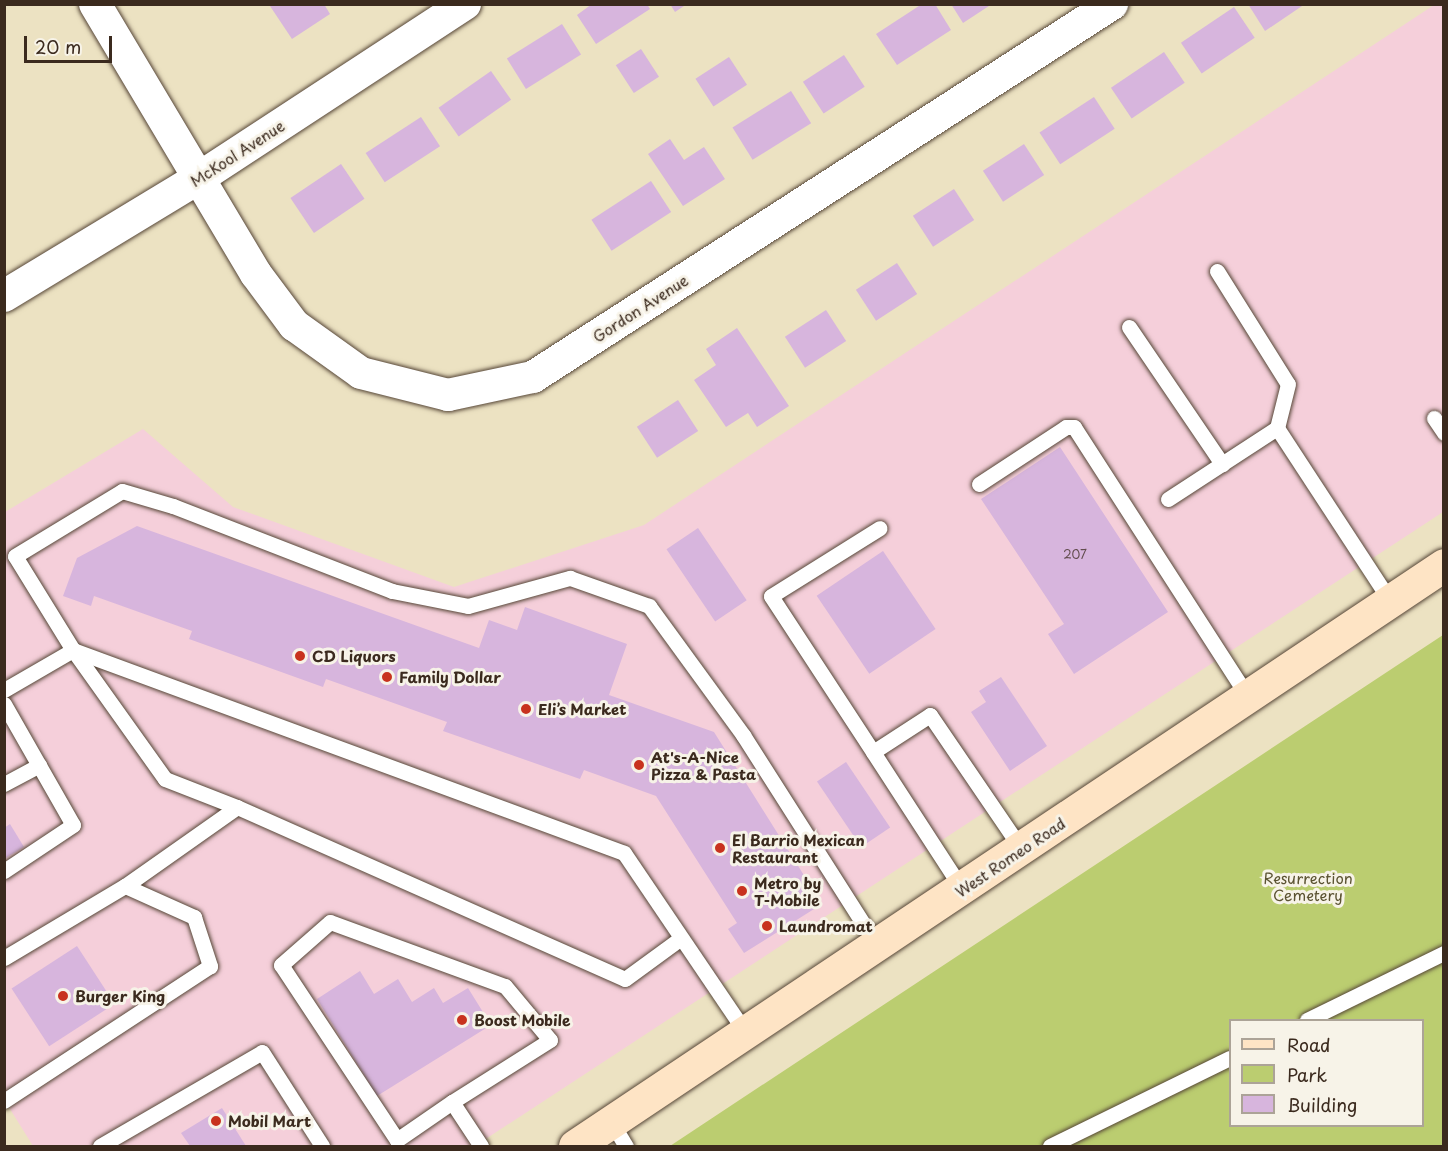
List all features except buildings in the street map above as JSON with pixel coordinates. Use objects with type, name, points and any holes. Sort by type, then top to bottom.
[{"type":"main road","name":"West Romeo Road","points":[[575,1146],[619,1135],[745,1032],[1022,850],[1247,695],[1443,565]]},
{"type":"street","name":"Gordon Avenue","points":[[95,4],[256,274],[294,325],[361,373],[448,395],[533,377],[1112,4]]},
{"type":"street","name":"McKool Avenue","points":[[4,296],[199,178],[465,4]]},
{"type":"lane","points":[[1168,499],[1277,428],[1288,384],[1217,272]]},
{"type":"lane","points":[[1129,327],[1222,464]]},
{"type":"lane","points":[[1434,417],[1443,433]]},
{"type":"lane","points":[[979,484],[1066,426],[1074,427],[1247,695]]},
{"type":"lane","points":[[1277,428],[1390,601]]},
{"type":"lane","points":[[681,938],[625,979],[237,807],[165,779],[73,650],[15,556],[122,491],[173,506],[392,591],[468,606],[570,578],[649,606],[743,735],[877,945]]},
{"type":"lane","points":[[879,528],[771,596],[962,889]]},
{"type":"lane","points":[[4,690],[73,650]]},
{"type":"lane","points":[[73,650],[624,853],[745,1032]]},
{"type":"lane","points":[[4,704],[73,825],[4,871]]},
{"type":"lane","points":[[873,752],[930,715],[1022,850]]},
{"type":"lane","points":[[4,784],[39,765]]},
{"type":"lane","points":[[4,958],[125,886],[237,807]]},
{"type":"lane","points":[[4,1101],[210,966],[194,917],[125,886]]},
{"type":"lane","points":[[330,922],[505,986],[550,1040],[452,1102],[397,1140],[281,965],[330,922]]},
{"type":"lane","points":[[1309,1019],[1443,953]]},
{"type":"lane","points":[[100,1146],[262,1052],[322,1146]]},
{"type":"lane","points":[[1050,1146],[1229,1058]]},
{"type":"lane","points":[[452,1102],[481,1146]]},
{"type":"shaded area","points":[[1434,5],[1443,5],[1443,512],[475,1146],[33,1146],[5,1101],[5,512],[143,429],[233,507],[454,587],[644,525]]},
{"type":"green space","name":"Resurrection Cemetery","points":[[1443,635],[1443,1146],[670,1146]]},
{"type":"place","name":"CD Liquors","points":[[300,656]]},
{"type":"place","name":"Family Dollar","points":[[387,677]]},
{"type":"place","name":"Eli’s Market","points":[[526,709]]},
{"type":"place","name":"At's-A-Nice Pizza & Pasta","points":[[639,765]]},
{"type":"place","name":"El Barrio Mexican Restaurant","points":[[720,848]]},
{"type":"place","name":"Metro by T-Mobile","points":[[742,891]]},
{"type":"place","name":"Laundromat","points":[[767,926]]},
{"type":"place","name":"Burger King","points":[[63,996]]},
{"type":"place","name":"Boost Mobile","points":[[462,1020]]},
{"type":"place","name":"Mobil Mart","points":[[216,1121]]}]
